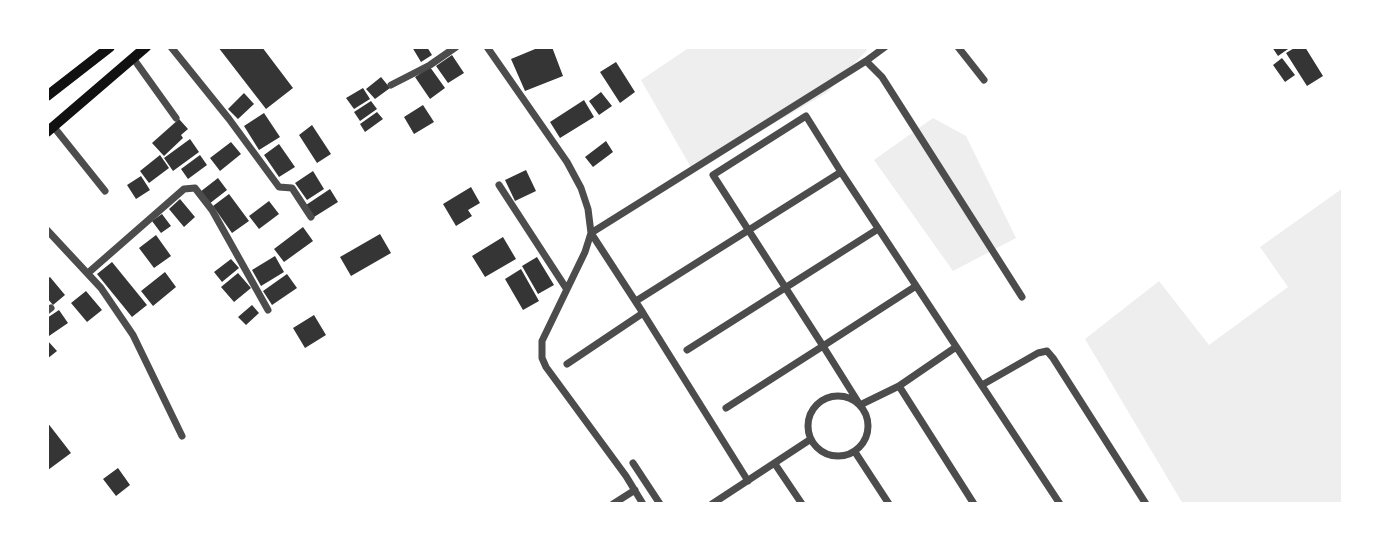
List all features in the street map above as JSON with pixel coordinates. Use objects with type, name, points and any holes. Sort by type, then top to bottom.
[{"type":"highway","points":[[47,96],[110,47]]},
{"type":"highway","points":[[50,129],[146,47]]},
{"type":"street","points":[[171,47],[229,118],[279,187],[292,188],[311,217]]},
{"type":"street","points":[[391,85],[456,47]]},
{"type":"street","points":[[487,47],[551,138],[581,188],[588,209],[591,233],[585,252],[542,341],[542,358],[643,504]]},
{"type":"street","points":[[591,233],[885,47]]},
{"type":"street","points":[[958,47],[984,80]]},
{"type":"street","points":[[133,58],[176,118]]},
{"type":"street","points":[[866,61],[882,76],[1022,297]]},
{"type":"street","points":[[860,405],[845,397],[836,396],[818,404],[809,420],[811,439],[816,447],[834,457],[855,452],[867,436],[867,416],[823,346],[748,232],[713,175],[806,116],[1059,503]]},
{"type":"street","points":[[50,129],[105,191]]},
{"type":"street","points":[[636,301],[841,172]]},
{"type":"street","points":[[499,185],[566,288]]},
{"type":"street","points":[[88,273],[184,189],[195,188],[212,210],[268,310]]},
{"type":"street","points":[[687,350],[878,229]]},
{"type":"street","points":[[47,230],[101,288],[133,335],[182,436]]},
{"type":"street","points":[[591,233],[748,481]]},
{"type":"street","points":[[726,408],[916,286]]},
{"type":"street","points":[[567,364],[643,313]]},
{"type":"street","points":[[860,405],[899,386],[956,347]]},
{"type":"street","points":[[982,385],[1038,353],[1047,351],[1146,504]]},
{"type":"street","points":[[899,386],[974,504]]},
{"type":"street","points":[[716,503],[811,439]]},
{"type":"street","points":[[855,452],[889,504]]},
{"type":"street","points":[[633,463],[660,504]]},
{"type":"street","points":[[775,464],[802,504]]},
{"type":"street","points":[[613,504],[635,490]]},
{"type":"shaded area","points":[[690,47],[865,47],[867,50],[828,92],[693,171],[641,80]]},
{"type":"shaded area","points":[[933,118],[966,136],[1016,238],[953,271],[874,160]]},
{"type":"shaded area","points":[[1343,188],[1343,504],[1183,504],[1085,339],[1159,281],[1209,345],[1288,287],[1260,247]]},
{"type":"building","points":[[218,47],[262,47],[293,88],[266,109]]},
{"type":"building","points":[[412,47],[427,47],[432,55],[421,62]]},
{"type":"building","points":[[540,47],[552,47],[563,76],[525,91],[511,59]]},
{"type":"building","points":[[1272,47],[1291,47],[1278,56]]},
{"type":"building","points":[[1296,47],[1305,47],[1323,76],[1307,86],[1286,53]]},
{"type":"building","points":[[452,55],[464,73],[448,83],[436,66]]},
{"type":"building","points":[[1282,58],[1295,75],[1285,82],[1273,65]]},
{"type":"building","points":[[616,62],[635,92],[620,103],[600,72]]},
{"type":"building","points":[[430,67],[445,88],[430,99],[415,77]]},
{"type":"building","points":[[381,77],[390,88],[375,99],[366,89]]},
{"type":"building","points":[[363,88],[370,99],[354,109],[346,98]]},
{"type":"building","points":[[601,92],[612,106],[599,115],[589,101]]},
{"type":"building","points":[[244,93],[254,104],[238,119],[228,109]]},
{"type":"building","points":[[584,100],[594,117],[560,138],[550,122]]},
{"type":"building","points":[[371,101],[377,109],[360,121],[354,112]]},
{"type":"building","points":[[423,105],[434,122],[414,134],[404,117]]},
{"type":"building","points":[[377,112],[383,119],[365,132],[360,124]]},
{"type":"building","points":[[264,113],[280,137],[259,150],[244,126]]},
{"type":"building","points":[[179,119],[188,129],[181,135],[183,138],[164,156],[152,143]]},
{"type":"building","points":[[312,125],[331,154],[317,163],[299,135]]},
{"type":"building","points":[[190,139],[199,152],[173,171],[164,158]]},
{"type":"building","points":[[606,141],[613,152],[593,167],[585,157]]},
{"type":"building","points":[[231,142],[241,154],[220,171],[210,158]]},
{"type":"building","points":[[279,144],[295,167],[279,177],[264,155]]},
{"type":"building","points":[[160,155],[169,168],[149,183],[140,171]]},
{"type":"building","points":[[200,155],[207,165],[188,179],[181,169]]},
{"type":"building","points":[[526,170],[536,191],[515,201],[505,180]]},
{"type":"building","points":[[313,171],[324,189],[307,200],[295,183]]},
{"type":"building","points":[[141,176],[150,190],[136,199],[127,185]]},
{"type":"building","points":[[218,178],[227,190],[209,204],[200,192]]},
{"type":"building","points":[[471,187],[480,203],[468,210],[472,216],[456,226],[443,204]]},
{"type":"building","points":[[330,189],[338,202],[314,217],[306,205]]},
{"type":"building","points":[[229,194],[249,221],[232,233],[213,206]]},
{"type":"building","points":[[180,199],[195,217],[184,227],[169,209]]},
{"type":"building","points":[[269,201],[279,214],[259,229],[249,216]]},
{"type":"building","points":[[162,214],[171,226],[161,233],[152,221]]},
{"type":"building","points":[[303,227],[313,241],[284,262],[274,249]]},
{"type":"building","points":[[380,234],[391,253],[351,276],[340,257]]},
{"type":"building","points":[[156,235],[171,256],[154,268],[139,248]]},
{"type":"building","points":[[503,237],[516,259],[485,277],[472,256]]},
{"type":"building","points":[[275,256],[284,272],[261,286],[252,270]]},
{"type":"building","points":[[537,257],[554,285],[538,294],[522,266]]},
{"type":"building","points":[[231,259],[239,268],[222,282],[214,272]]},
{"type":"building","points":[[112,262],[147,305],[132,317],[97,274]]},
{"type":"building","points":[[521,269],[539,301],[523,310],[505,279]]},
{"type":"building","points":[[165,272],[176,287],[153,306],[141,291]]},
{"type":"building","points":[[238,273],[251,288],[234,302],[221,287]]},
{"type":"building","points":[[287,274],[297,288],[272,305],[263,291]]},
{"type":"building","points":[[50,277],[65,295],[53,305],[47,298],[47,279]]},
{"type":"building","points":[[86,291],[102,310],[87,322],[71,303]]},
{"type":"building","points":[[252,305],[259,313],[246,325],[238,317]]},
{"type":"building","points":[[59,310],[68,323],[49,336],[47,318]]},
{"type":"building","points":[[314,315],[326,335],[305,348],[293,328]]},
{"type":"building","points":[[47,340],[57,351],[47,359]]},
{"type":"building","points":[[47,422],[71,453],[48,470],[47,469]]},
{"type":"building","points":[[118,468],[130,485],[116,496],[103,479]]}]
